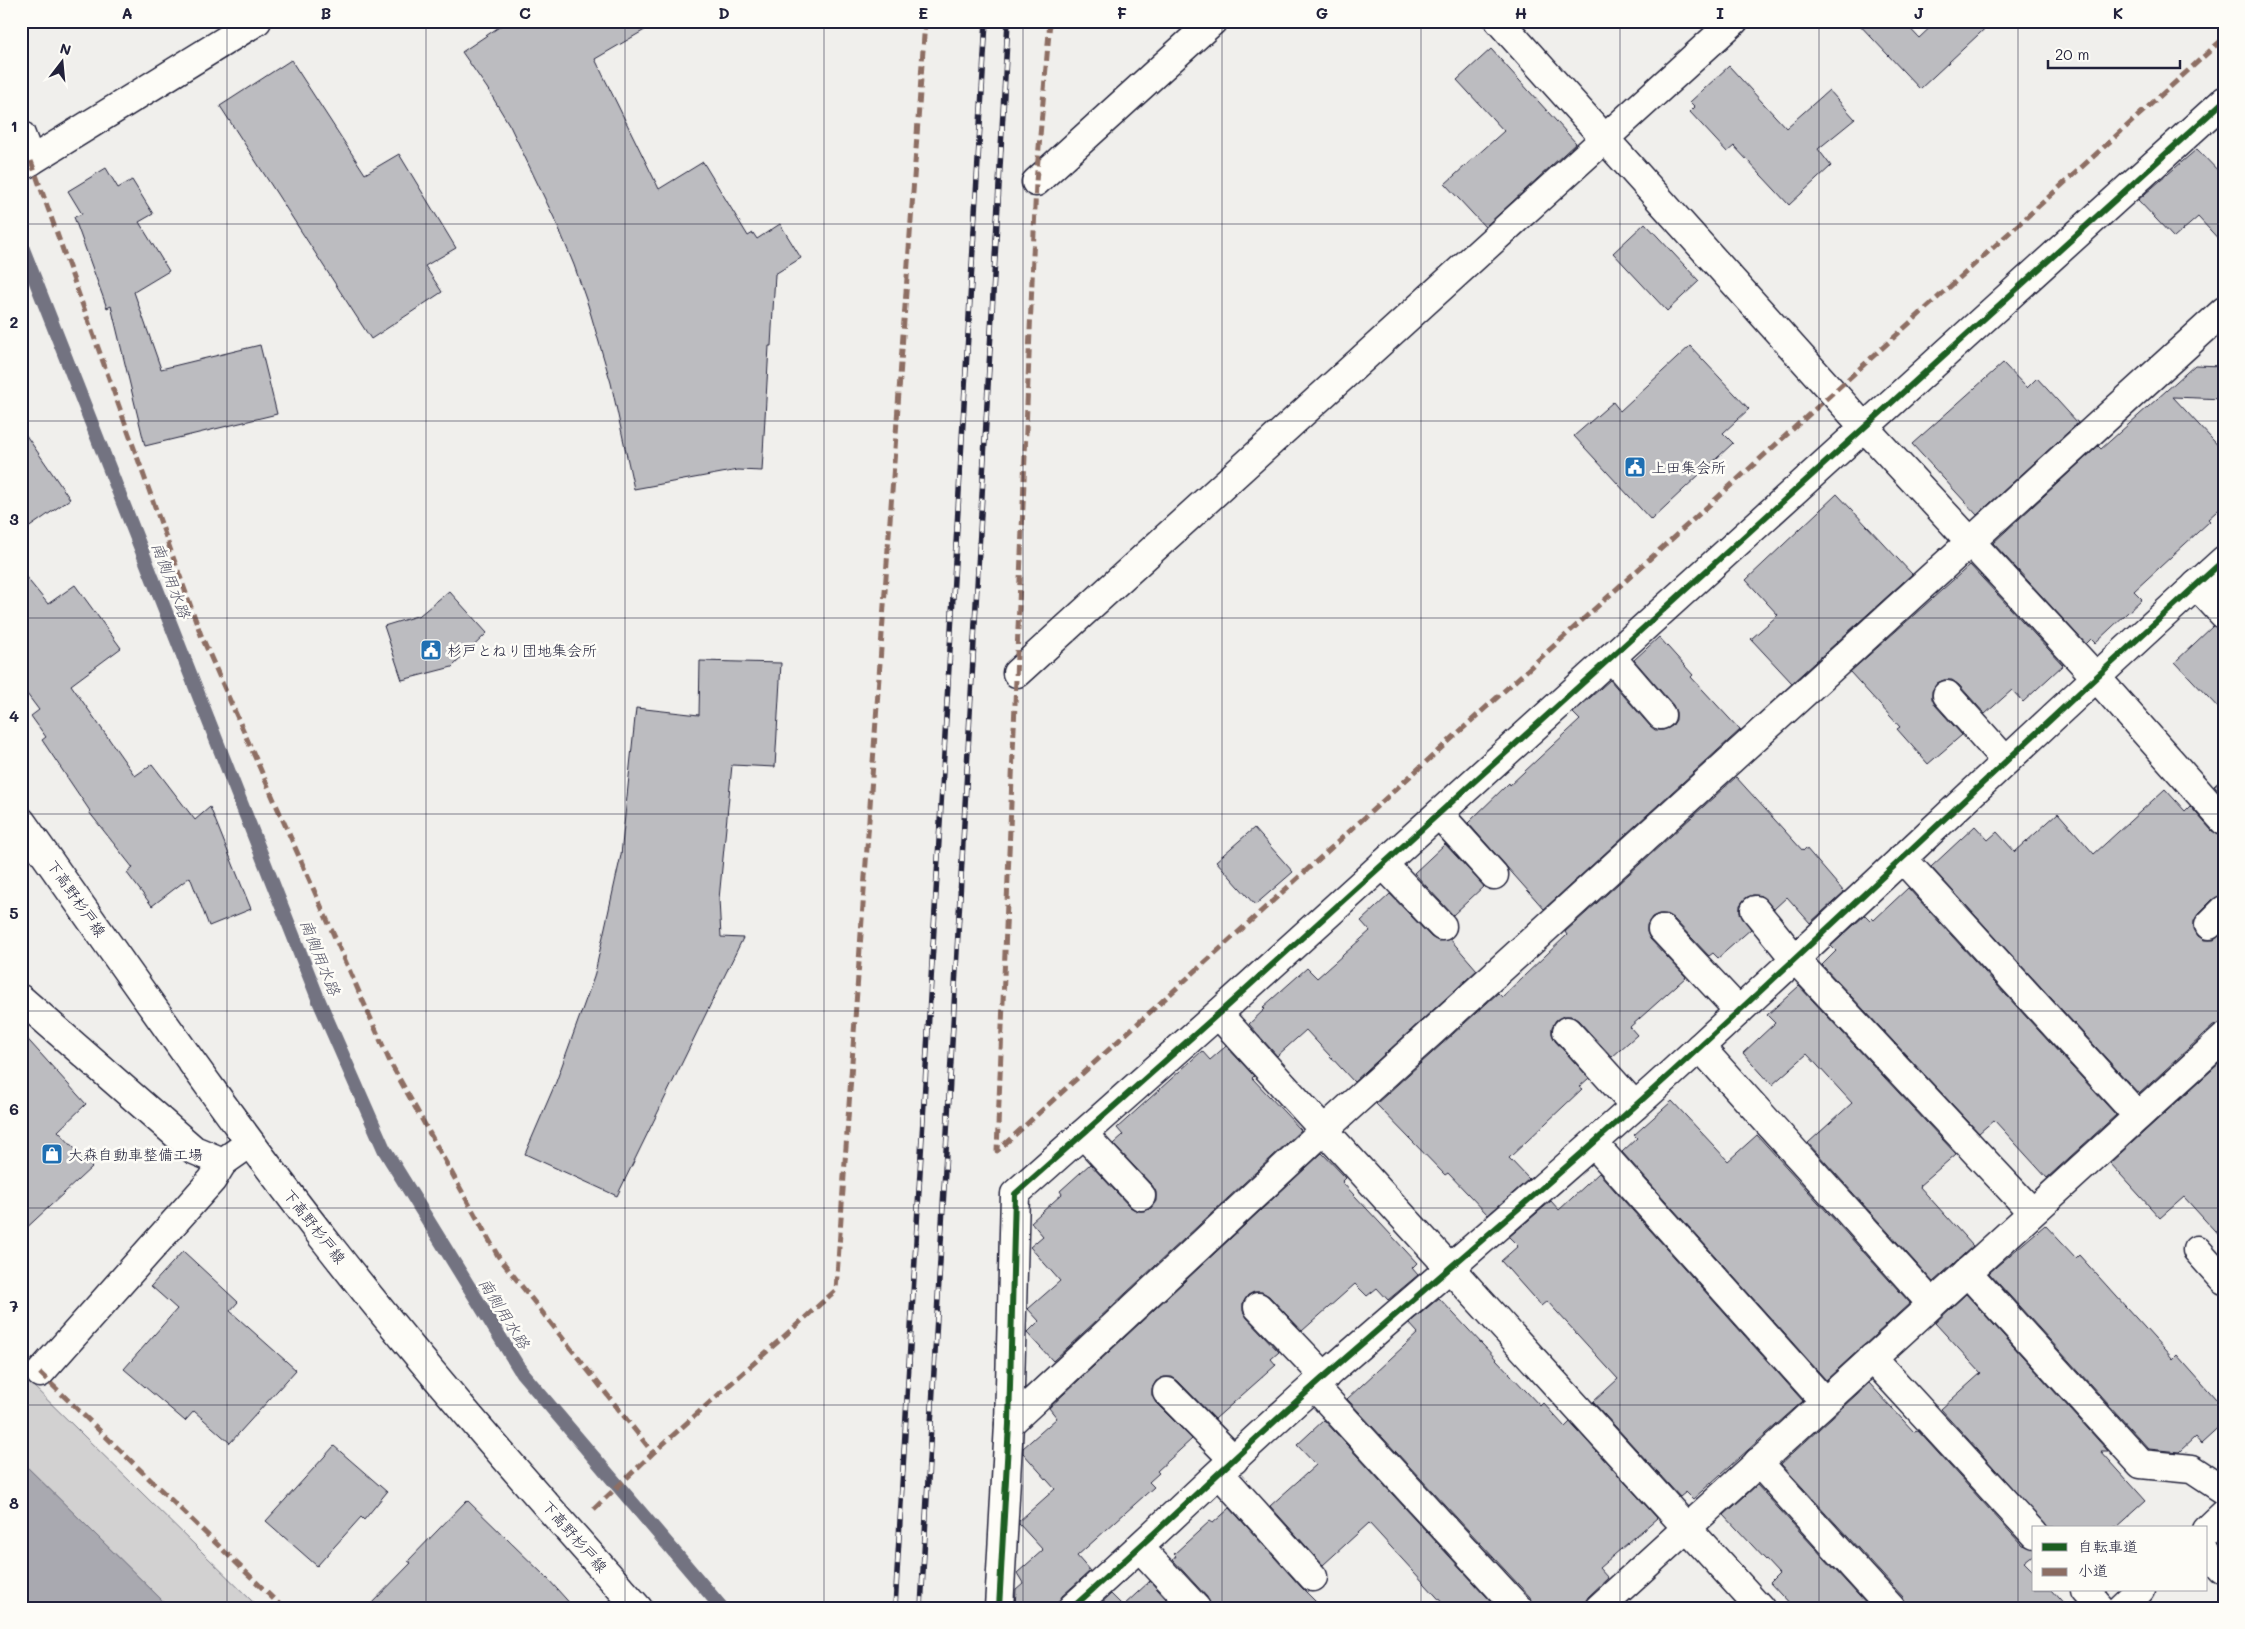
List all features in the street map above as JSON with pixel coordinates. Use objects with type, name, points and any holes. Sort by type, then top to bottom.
[{"type":"street","points":[[21,135],[26,164],[257,21]]},
{"type":"street","points":[[1036,182],[1213,21]]},
{"type":"street","points":[[1498,21],[1864,427],[2095,676],[2224,821]]},
{"type":"street","points":[[1016,672],[1734,21]]},
{"type":"street","points":[[999,1608],[1009,1424],[1014,1194],[1218,1014],[2224,101]]},
{"type":"street","points":[[1009,1424],[1324,1130],[2224,311]]},
{"type":"street","points":[[1072,1608],[1140,1548],[1319,1381],[1594,1144],[1795,959],[2095,676],[2224,560]]},
{"type":"street","points":[[2196,585],[2224,615]]},
{"type":"street","points":[[1611,657],[1661,715]]},
{"type":"street","points":[[1947,695],[2006,761]]},
{"type":"street","points":[[1439,814],[1494,875]]},
{"type":"street","name":"下高野杉戸線","points":[[21,821],[250,1142],[332,1249],[448,1390],[638,1608]]},
{"type":"street","points":[[1902,858],[2138,1116]]},
{"type":"street","points":[[1383,864],[1442,926]]},
{"type":"street","points":[[1755,910],[1795,959],[2032,1212]]},
{"type":"street","points":[[1662,929],[1739,1011]]},
{"type":"street","points":[[21,999],[194,1150],[223,1162]]},
{"type":"street","points":[[1218,1014],[1760,1608]]},
{"type":"street","points":[[1567,1030],[1635,1106]]},
{"type":"street","points":[[1598,1608],[2224,1038]]},
{"type":"street","points":[[1700,1047],[1932,1304]]},
{"type":"street","points":[[1083,1134],[1141,1196]]},
{"type":"street","points":[[40,1373],[212,1180],[223,1162],[250,1142]]},
{"type":"street","points":[[1594,1144],[1824,1402]]},
{"type":"street","points":[[2197,1250],[2224,1280]]},
{"type":"street","points":[[1966,1272],[2141,1464],[2192,1470],[2224,1490]]},
{"type":"street","points":[[1258,1307],[1319,1381],[1518,1608]]},
{"type":"street","points":[[1872,1358],[2032,1532]]},
{"type":"street","points":[[1166,1392],[1313,1577]]},
{"type":"street","points":[[1758,1462],[1891,1608]]},
{"type":"street","points":[[2208,1528],[2224,1513]]},
{"type":"street","points":[[1140,1548],[1196,1608]]},
{"type":"street","points":[[2208,1553],[2224,1570]]},
{"type":"street","points":[[2087,1592],[2101,1608]]},
{"type":"street","points":[[2121,1608],[2138,1592]]},
{"type":"shaded area","points":[[21,1374],[259,1608],[170,1608],[21,1461]]},
{"type":"shaded area","points":[[21,1461],[170,1608],[21,1608]]},
{"type":"building","points":[[508,21],[660,21],[595,59],[659,189],[703,162],[748,236],[753,233],[757,239],[780,224],[801,258],[775,274],[762,471],[738,470],[634,489],[611,383],[574,265],[557,224],[510,126],[462,52]]},
{"type":"building","points":[[1856,21],[1903,21],[1919,38],[1937,21],[1993,21],[1920,89]]},
{"type":"building","points":[[1491,49],[1576,143],[1485,227],[1445,184],[1504,131],[1457,80]]},
{"type":"building","points":[[291,60],[365,174],[399,154],[456,248],[425,266],[442,292],[371,339],[220,106]]},
{"type":"building","points":[[1729,66],[1786,128],[1829,90],[1855,119],[1818,149],[1831,166],[1789,205],[1734,146],[1727,152],[1690,112],[1695,107],[1690,102]]},
{"type":"building","points":[[2197,149],[2224,177],[2224,245],[2198,217],[2174,238],[2138,200]]},
{"type":"building","points":[[106,168],[118,188],[132,180],[153,214],[139,222],[169,271],[134,292],[161,369],[260,345],[277,414],[145,446],[111,306],[107,308],[74,217],[82,214],[68,191]]},
{"type":"building","points":[[1645,223],[1699,281],[1667,311],[1613,253]]},
{"type":"building","points":[[1690,346],[1749,409],[1723,433],[1733,443],[1651,520],[1574,436],[1613,402],[1620,411]]},
{"type":"building","points":[[2003,363],[2027,388],[2037,378],[2078,423],[1977,515],[1912,444]]},
{"type":"building","points":[[2195,365],[2224,366],[2224,399],[2173,397],[2224,452],[2224,505],[2208,519],[2210,521],[2134,591],[2142,599],[2095,643],[2091,639],[2086,644],[1993,543],[2098,446],[2101,449]]},
{"type":"building","points":[[21,428],[70,499],[21,533]]},
{"type":"building","points":[[1837,494],[1912,574],[1792,683],[1751,639],[1778,615],[1746,580]]},
{"type":"building","points":[[1970,565],[2063,665],[2023,702],[2012,690],[1985,714],[1959,685],[1952,680],[1944,680],[1937,683],[1932,691],[1932,699],[1935,705],[1962,735],[1928,764],[1897,729],[1900,727],[1850,672]]},
{"type":"building","points":[[21,571],[48,604],[75,585],[121,648],[71,685],[135,776],[152,764],[195,820],[210,807],[251,909],[209,926],[190,877],[152,906],[127,873],[133,868],[89,812],[42,740],[46,737],[31,716],[39,710],[21,686]]},
{"type":"building","name":"杉戸とねり団地集会所","points":[[449,591],[487,633],[452,667],[402,680],[384,626],[420,615]]},
{"type":"building","points":[[2213,626],[2224,630],[2224,714],[2175,662]]},
{"type":"building","points":[[1659,637],[1693,675],[1691,677],[1740,730],[1544,909],[1468,823],[1509,783],[1510,785],[1580,720],[1573,713],[1610,680],[1655,730],[1663,730],[1672,726],[1676,720],[1676,712],[1673,705],[1634,660]]},
{"type":"building","points":[[700,661],[781,663],[775,767],[732,765],[719,899],[721,937],[743,938],[617,1196],[525,1154],[556,1082],[594,977],[621,855],[636,708],[699,715]]},
{"type":"building","points":[[1736,777],[1803,851],[1806,848],[1844,892],[1810,923],[1787,897],[1774,909],[1761,896],[1753,895],[1746,898],[1740,905],[1740,913],[1751,929],[1718,958],[1713,953],[1709,956],[1673,918],[1666,914],[1652,917],[1647,925],[1650,939],[1686,977],[1630,1027],[1637,1035],[1612,1057],[1578,1020],[1571,1016],[1564,1016],[1556,1020],[1552,1027],[1555,1041],[1589,1078],[1579,1087],[1582,1089],[1509,1158],[1529,1179],[1488,1215],[1448,1173],[1445,1175],[1376,1104],[1498,993],[1502,997],[1567,935],[1565,932]]},
{"type":"building","points":[[2224,777],[2224,797],[2214,786]]},
{"type":"building","points":[[2165,789],[2185,811],[2190,806],[2212,831],[2224,836],[2224,895],[2213,899],[2198,914],[2194,921],[2194,929],[2198,936],[2204,940],[2214,940],[2224,932],[2224,1023],[2213,1026],[2139,1094],[1931,867],[1975,826],[1988,840],[1997,832],[2015,852],[2058,813],[2094,854]]},
{"type":"building","points":[[1254,828],[1293,872],[1255,905],[1216,861]]},
{"type":"building","points":[[1445,844],[1484,886],[1453,915],[1414,873]]},
{"type":"building","points":[[1908,888],[2116,1115],[2047,1178],[1994,1120],[1979,1133],[1822,965],[1836,951],[1831,946],[1865,915],[1870,920],[1872,918],[1874,920]]},
{"type":"building","points":[[1390,894],[1431,937],[1438,941],[1450,939],[1477,970],[1354,1082],[1306,1030],[1277,1056],[1249,1024],[1265,1009],[1263,1007],[1307,968],[1317,978],[1370,931],[1361,921]]},
{"type":"building","points":[[1799,986],[1956,1154],[1919,1186],[1973,1246],[1933,1282],[1808,1143],[1852,1103],[1807,1054],[1772,1085],[1743,1053],[1775,1023],[1767,1015]]},
{"type":"building","points":[[21,1032],[86,1104],[58,1131],[92,1167],[21,1233],[21,1092]]},
{"type":"building","points":[[1226,1046],[1254,1076],[1252,1078],[1301,1130],[1053,1361],[1027,1333],[1039,1321],[1028,1309],[1060,1281],[1030,1247],[1043,1236],[1031,1222],[1062,1194],[1060,1191],[1090,1164],[1130,1207],[1137,1211],[1145,1211],[1151,1208],[1156,1201],[1156,1192],[1152,1185],[1113,1144],[1123,1135],[1117,1128],[1202,1051],[1210,1060]]},
{"type":"building","points":[[2224,1059],[2224,1241],[2184,1197],[2160,1218],[2110,1163]]},
{"type":"building","points":[[1672,1101],[1728,1161],[1757,1135],[1910,1303],[1826,1380],[1622,1152],[1637,1138],[1634,1135]]},
{"type":"building","points":[[1322,1153],[1346,1178],[1342,1182],[1417,1263],[1412,1268],[1418,1275],[1388,1300],[1377,1288],[1367,1296],[1355,1284],[1302,1331],[1269,1296],[1262,1292],[1254,1292],[1248,1295],[1243,1303],[1243,1311],[1247,1318],[1279,1352],[1271,1359],[1276,1365],[1215,1419],[1172,1377],[1164,1377],[1156,1381],[1152,1388],[1152,1395],[1156,1403],[1192,1439],[1157,1471],[1159,1473],[1149,1482],[1154,1487],[1077,1556],[1090,1571],[1062,1596],[1057,1608],[1015,1608],[1016,1589],[1023,1583],[1017,1573],[1043,1550],[1019,1524],[1019,1521],[1055,1489],[1023,1453],[1023,1448],[1057,1418],[1049,1408]]},
{"type":"building","points":[[1599,1173],[1803,1401],[1693,1499],[1686,1492],[1680,1497],[1593,1402],[1618,1379],[1547,1301],[1541,1306],[1501,1261],[1518,1246],[1509,1237],[1551,1201],[1559,1210]]},
{"type":"building","points":[[2045,1225],[2076,1258],[2079,1255],[2173,1359],[2177,1355],[2224,1408],[2224,1423],[2201,1444],[2195,1437],[2179,1452],[2149,1449],[1989,1273]]},
{"type":"building","points":[[183,1251],[238,1302],[230,1311],[296,1370],[230,1443],[194,1411],[185,1421],[124,1369],[177,1309],[151,1286]]},
{"type":"building","points":[[1966,1294],[2108,1451],[2101,1451],[2146,1501],[2118,1526],[2046,1526],[1941,1409],[1981,1373],[1935,1323]]},
{"type":"building","points":[[1439,1298],[1540,1406],[1543,1403],[1565,1427],[1570,1422],[1657,1518],[1599,1568],[1608,1578],[1588,1597],[1584,1608],[1533,1608],[1530,1597],[1347,1399],[1418,1333],[1409,1323]]},
{"type":"building","points":[[1869,1383],[1914,1432],[1918,1431],[2022,1545],[2032,1548],[2032,1556],[2024,1562],[2032,1570],[2032,1592],[2053,1592],[2067,1608],[1906,1608],[1903,1597],[1781,1464]]},
{"type":"building","points":[[1324,1420],[1497,1608],[1447,1608],[1369,1523],[1323,1565],[1270,1506],[1316,1465],[1297,1445]]},
{"type":"building","points":[[334,1446],[387,1492],[364,1520],[361,1517],[317,1566],[266,1521]]},
{"type":"building","points":[[1757,1485],[1870,1608],[1793,1608],[1770,1583],[1779,1574],[1724,1515]]},
{"type":"building","points":[[467,1500],[548,1579],[574,1608],[367,1608],[411,1563],[408,1561]]},
{"type":"building","points":[[1230,1508],[1322,1608],[1211,1608],[1207,1597],[1173,1560],[1176,1556],[1174,1554],[1210,1521],[1213,1523]]},
{"type":"building","points":[[1150,1581],[1174,1608],[1096,1608],[1111,1594],[1123,1606]]},
{"type":"waterway","name":"南側用水路","points":[[21,244],[319,1001],[384,1149],[522,1373],[722,1608]]},
{"type":"railway","points":[[895,1608],[986,21]]},
{"type":"railway","points":[[921,1608],[1008,21]]},
{"type":"marked path","points":[[594,1509],[653,1453],[836,1290],[925,21]]},
{"type":"marked path","points":[[1050,21],[1036,182],[997,1151],[2224,38]]},
{"type":"marked path","points":[[31,161],[201,635],[390,1062],[498,1256],[653,1453]]},
{"type":"marked path","points":[[40,1373],[283,1608]]},
{"type":"cycle path","points":[[999,1608],[1009,1424],[1015,1194],[1218,1014],[2224,101]]},
{"type":"cycle path","points":[[1072,1608],[1326,1375],[1656,1087],[2224,560]]},
{"type":"place","name":"上田集会所","points":[[1635,467]]},
{"type":"place","name":"杉戸とねり団地集会所","points":[[431,650]]},
{"type":"place","name":"大森自動車整備工場","points":[[52,1154]]}]
